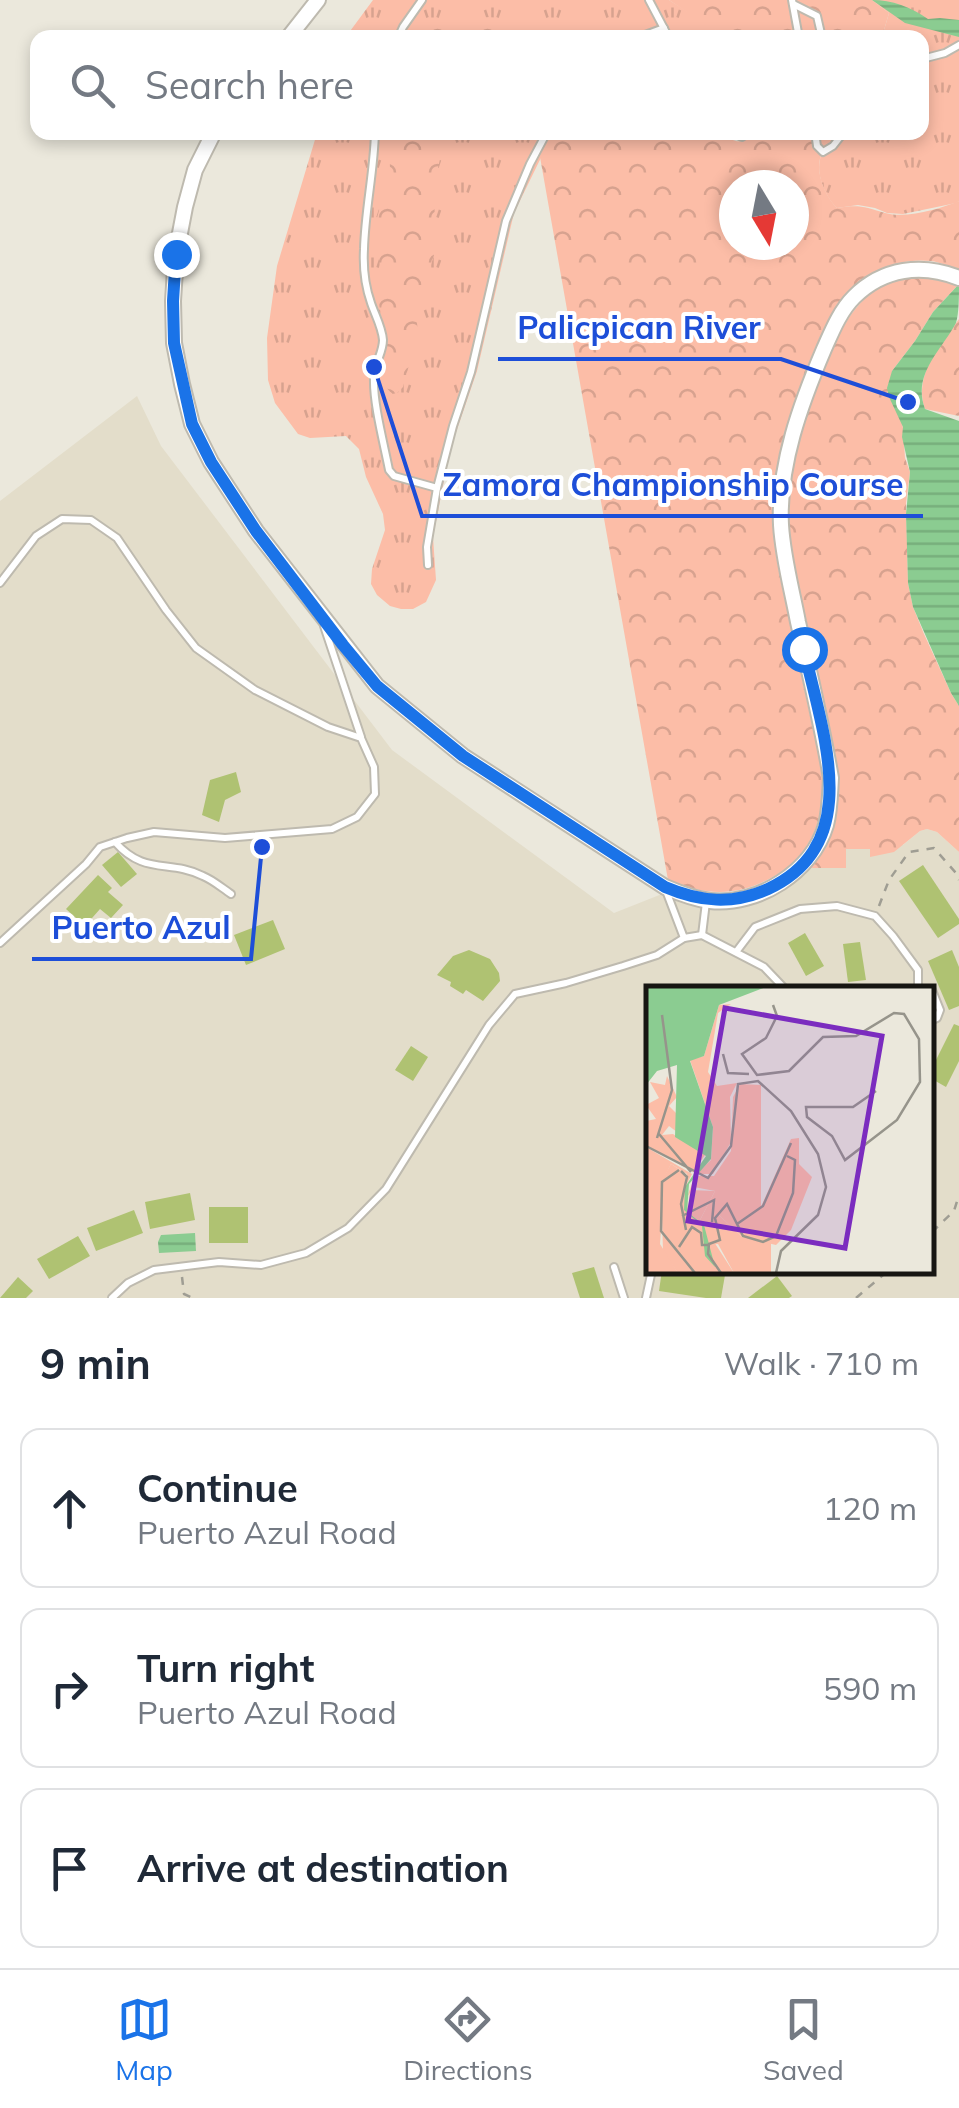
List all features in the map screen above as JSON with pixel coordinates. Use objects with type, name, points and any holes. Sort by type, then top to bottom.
[{"type":"street","points":[[294,30],[318,0]]},
{"type":"street","points":[[210,140],[184,207],[176,254],[174,343],[192,424],[211,462],[256,531],[377,686],[420,724],[665,887],[706,900],[737,900],[778,884],[806,862],[826,826],[830,778],[790,583],[781,511],[787,460],[814,375],[833,329],[855,296],[883,276],[898,271],[931,269],[952,275]]},
{"type":"lane","points":[[402,30],[422,0]]},
{"type":"lane","points":[[648,0],[664,28],[659,30]]},
{"type":"lane","points":[[792,2],[797,30]]},
{"type":"lane","points":[[792,2],[817,16],[820,30]]},
{"type":"lane","points":[[929,56],[959,45]]},
{"type":"lane","points":[[375,140],[364,271],[383,337],[374,379],[376,403],[389,470],[394,476],[437,488]]},
{"type":"lane","points":[[428,565],[437,488],[471,372],[506,222],[543,140]]},
{"type":"lane","points":[[816,140],[823,152],[838,140]]},
{"type":"lane","points":[[0,583],[36,536],[62,520],[90,520],[117,538],[196,648],[254,690],[328,727],[361,738]]},
{"type":"lane","points":[[0,943],[100,847],[154,832],[225,838],[332,829],[357,818],[375,794],[374,768],[322,617]]},
{"type":"lane","points":[[115,842],[127,856],[145,864],[201,875],[230,894]]},
{"type":"lane","points":[[665,887],[684,938]]},
{"type":"lane","points":[[702,935],[706,900]]},
{"type":"lane","points":[[736,952],[755,927],[800,910],[837,906],[875,916],[929,986]]},
{"type":"lane","points":[[112,1298],[128,1283],[154,1270],[220,1262],[261,1264],[306,1253],[348,1228],[386,1190],[489,1025],[515,994],[623,966],[684,938],[702,935],[764,967],[782,986]]},
{"type":"lane","points":[[918,970],[918,986]]},
{"type":"lane","points":[[934,994],[940,1010],[934,1019]]},
{"type":"lane","points":[[614,1268],[624,1298]]},
{"type":"lane","points":[[646,1298],[651,1273]]},
{"type":"path","points":[[875,916],[889,880],[908,852],[934,848],[959,880]]},
{"type":"path","points":[[934,1230],[954,1211],[959,1195]]},
{"type":"path","points":[[181,1266],[184,1294],[194,1298]]},
{"type":"path","points":[[856,1298],[885,1273]]},
{"type":"shaded area","points":[[872,0],[901,5],[928,19],[959,20],[959,37],[905,23]]},
{"type":"shaded area","points":[[959,284],[956,323],[930,363],[922,396],[925,409],[959,421],[959,706],[913,607],[908,583],[906,514],[910,472],[903,427],[887,388],[892,371],[933,312]]},
{"type":"shaded area","points":[[137,396],[161,446],[392,750],[614,913],[662,894],[710,908],[756,903],[782,891],[811,868],[846,868],[846,849],[903,845],[927,829],[937,832],[959,852],[959,1298],[0,1298],[0,501]]},
{"type":"shaded area","points":[[195,1233],[196,1251],[159,1253],[161,1235]]},
{"type":"green space","points":[[373,0],[669,0],[717,30],[351,30]]},
{"type":"green space","points":[[669,0],[872,0],[889,13],[884,30],[709,27]]},
{"type":"green space","points":[[872,0],[959,0],[959,201],[903,214],[858,205],[837,208],[824,190],[820,175],[820,160],[832,140],[929,140],[929,30],[884,30],[889,13]]},
{"type":"green space","points":[[453,18],[497,18],[506,30],[426,30]]},
{"type":"green space","points":[[315,140],[550,140],[514,213],[477,371],[450,450],[433,537],[436,580],[426,602],[413,609],[390,606],[371,584],[385,530],[359,449],[346,436],[310,438],[298,434],[275,403],[268,380],[267,338],[277,266]]},
{"type":"green space","points":[[389,140],[444,140],[435,181],[434,255],[416,315],[419,340],[403,387],[392,394],[385,386],[382,365],[386,344],[378,298],[377,218],[390,170]]},
{"type":"green space","points":[[549,140],[832,140],[822,153],[819,167],[824,189],[837,208],[862,207],[903,215],[959,201],[959,271],[919,260],[894,264],[861,281],[843,298],[807,369],[780,461],[773,511],[777,560],[822,781],[822,802],[812,837],[790,865],[756,885],[719,892],[668,880],[540,157]]},
{"type":"green space","points":[[913,276],[957,286],[933,312],[892,371],[910,472],[906,503],[908,583],[924,634],[959,706],[959,852],[937,832],[927,829],[894,852],[870,857],[870,849],[846,849],[846,868],[811,868],[832,826],[838,778],[791,549],[793,469],[809,411],[844,326],[870,294]]},
{"type":"green space","points":[[959,319],[959,416],[925,409],[922,396],[930,361]]},
{"type":"building","points":[[236,772],[241,792],[225,800],[219,822],[202,815],[210,780]]},
{"type":"building","points":[[118,852],[137,874],[121,887],[102,865]]},
{"type":"building","points":[[923,865],[959,919],[959,924],[938,938],[899,881]]},
{"type":"building","points":[[98,875],[112,888],[108,892],[123,905],[111,918],[100,909],[85,926],[66,909]]},
{"type":"building","points":[[273,920],[285,949],[246,965],[234,935]]},
{"type":"building","points":[[805,933],[824,966],[806,976],[788,943]]},
{"type":"building","points":[[860,942],[866,980],[848,982],[843,944]]},
{"type":"building","points":[[469,950],[490,959],[499,973],[500,981],[483,1001],[466,990],[463,994],[437,975],[453,956]]},
{"type":"building","points":[[952,950],[959,967],[959,1006],[949,1010],[928,961]]},
{"type":"building","points":[[954,1024],[959,1026],[959,1061],[946,1087],[934,1080],[934,1064]]},
{"type":"building","points":[[411,1046],[428,1057],[413,1081],[395,1070]]},
{"type":"building","points":[[190,1193],[195,1220],[150,1229],[145,1202]]},
{"type":"building","points":[[209,1207],[248,1207],[248,1243],[209,1243]]},
{"type":"building","points":[[134,1210],[143,1233],[96,1251],[87,1228]]},
{"type":"building","points":[[78,1236],[90,1256],[49,1279],[37,1259]]},
{"type":"building","points":[[594,1267],[604,1298],[580,1298],[572,1273]]},
{"type":"building","points":[[662,1273],[725,1275],[721,1298],[659,1291]]},
{"type":"building","points":[[777,1276],[792,1296],[748,1298]]},
{"type":"building","points":[[18,1277],[33,1291],[26,1298],[0,1298]]},
{"type":"place","name":"Zamora Championship Course","points":[[374,367]]},
{"type":"place","name":"Palicpican River","points":[[908,402]]},
{"type":"place","name":"Puerto Azul","points":[[262,847]]},
{"type":"route","points":[[176,254],[174,343],[192,424],[211,462],[256,531],[343,645],[377,686],[420,724],[665,887],[710,901],[753,896],[797,871],[816,847],[826,826],[830,778],[804,649]]}]
